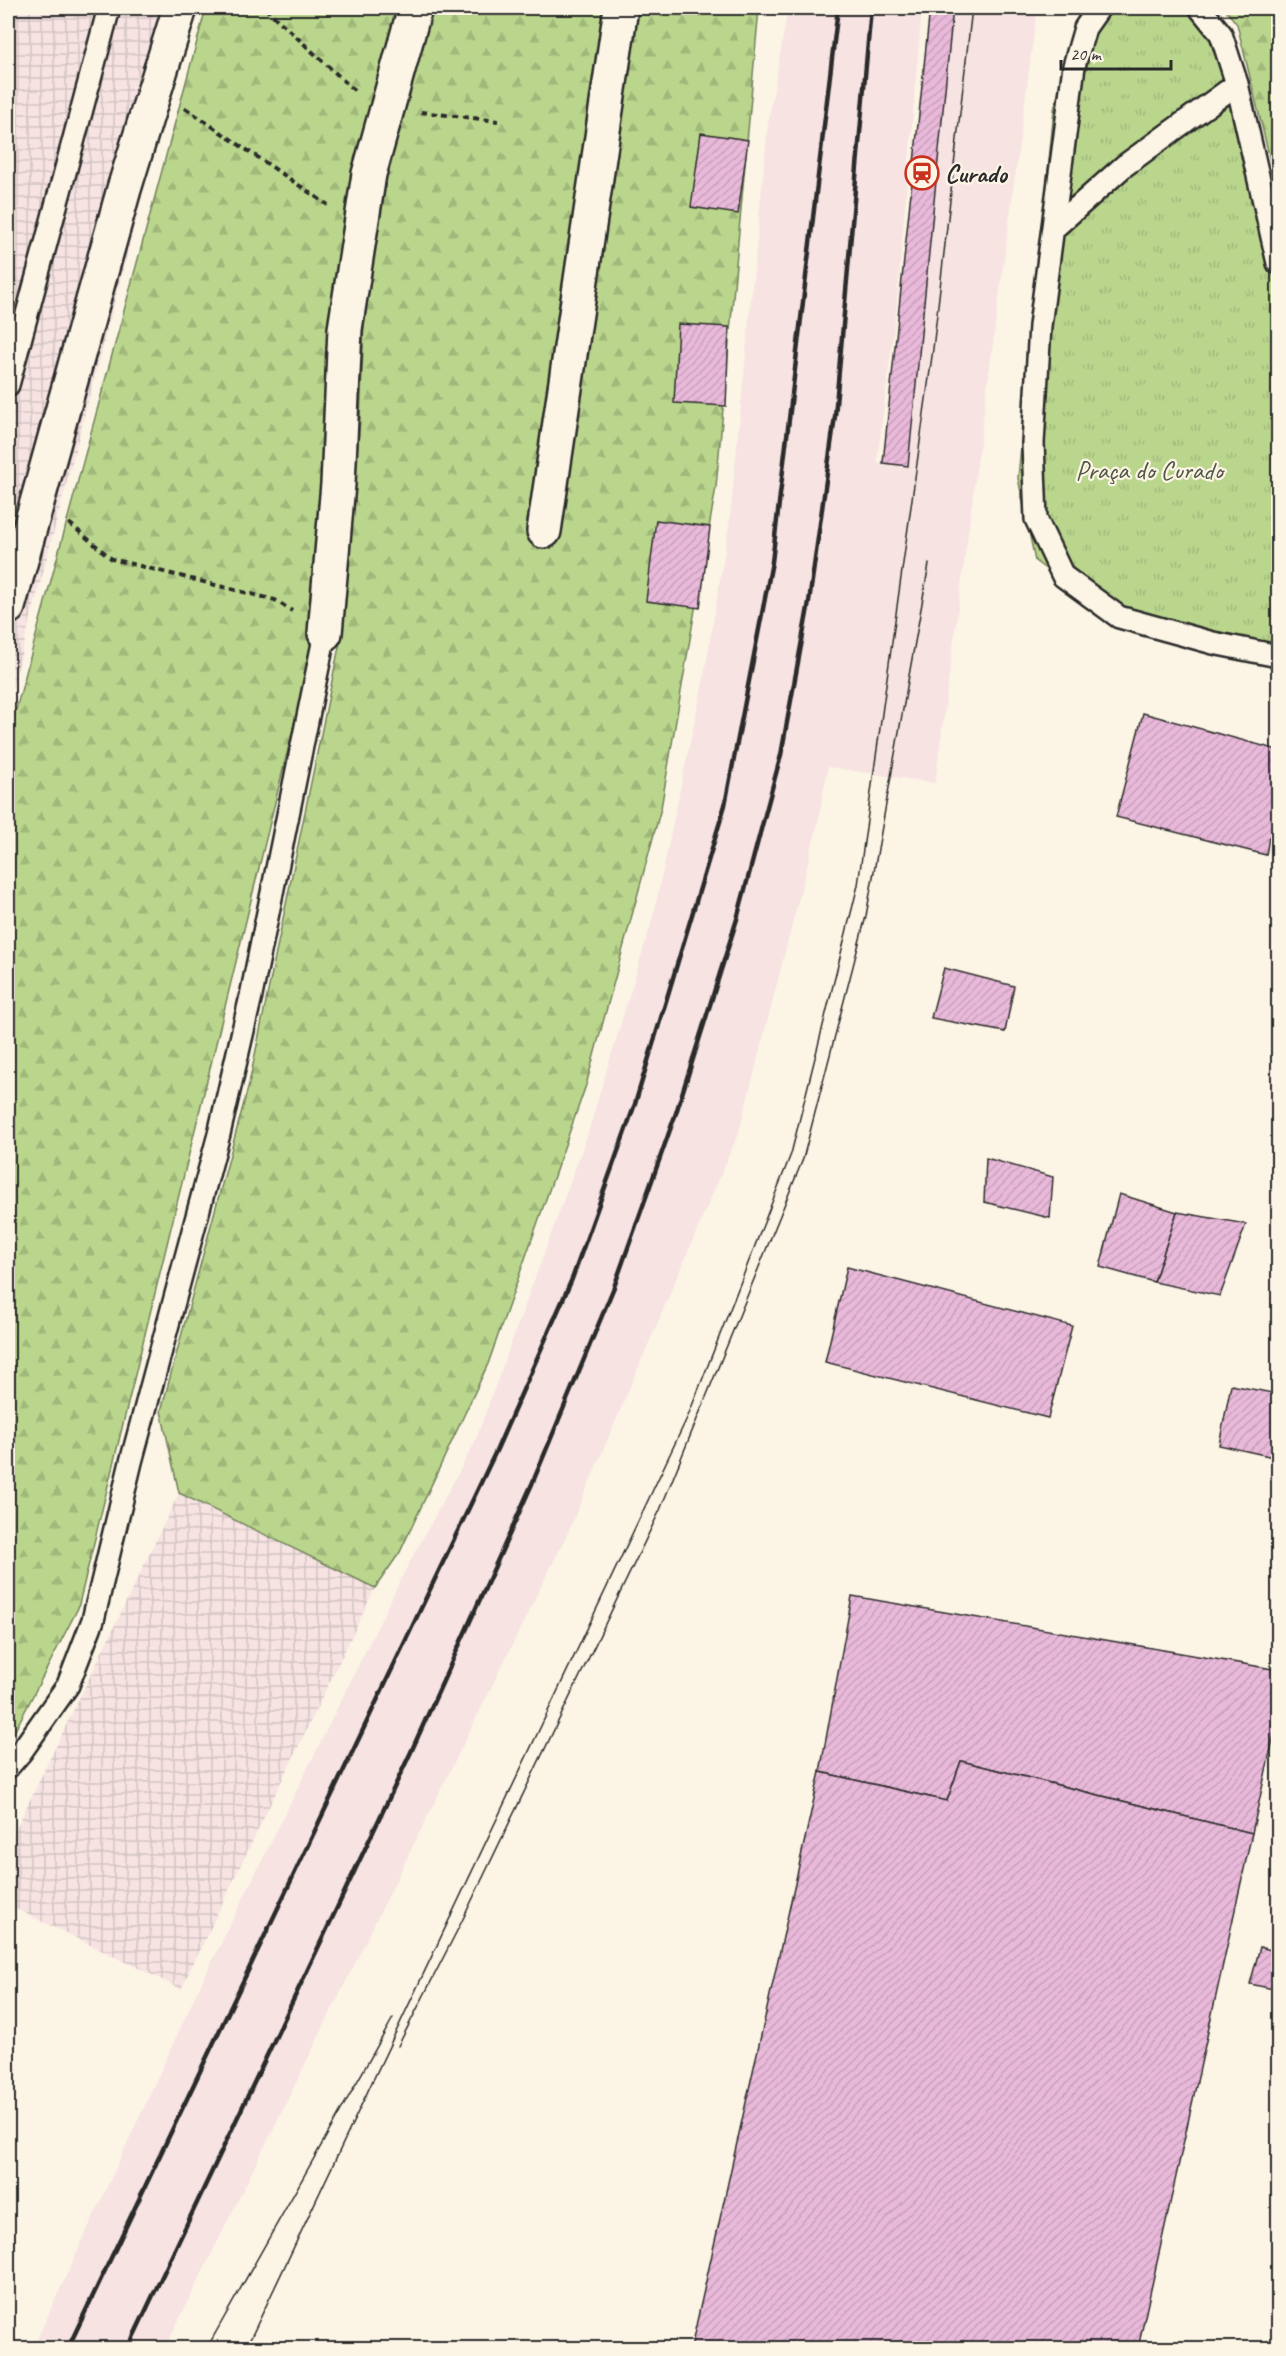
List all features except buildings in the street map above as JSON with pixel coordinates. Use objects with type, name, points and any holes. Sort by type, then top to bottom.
[{"type":"street","points":[[8,607],[123,189],[180,8]]},
{"type":"street","points":[[325,633],[338,484],[345,329],[369,174],[415,8]]},
{"type":"street","points":[[544,531],[621,8]]},
{"type":"lane","points":[[8,385],[110,8]]},
{"type":"lane","points":[[1099,8],[1085,28],[1074,66],[1040,326],[1033,443],[1036,519],[1063,576],[1119,617],[1213,643],[1278,656]]},
{"type":"lane","points":[[1200,8],[1221,34],[1237,84],[1278,263]]},
{"type":"lane","points":[[1053,228],[1124,166],[1237,84]]},
{"type":"lane","points":[[8,1767],[68,1685],[93,1620],[131,1462],[219,1134],[251,996],[325,633]]},
{"type":"path","points":[[155,88],[361,227]]},
{"type":"path","points":[[38,498],[112,559],[275,600],[325,633]]},
{"type":"shaded area","points":[[8,8],[192,8],[8,705]]},
{"type":"shaded area","points":[[788,8],[922,8],[896,312],[877,462],[908,466],[953,8],[1035,8],[1036,17],[935,783],[828,767],[817,827],[739,1132],[569,1530],[165,2348],[33,2348],[196,1994],[405,1571],[474,1444],[586,1139],[653,917],[704,677],[730,519],[768,124]]},
{"type":"shaded area","points":[[179,1493],[375,1588],[181,1989],[8,1905],[8,1845]]},
{"type":"green space","points":[[206,8],[404,8],[330,331],[310,659],[78,1608],[8,1744],[8,739]]},
{"type":"green space","points":[[431,8],[759,8],[716,487],[661,808],[586,1085],[488,1364],[400,1552],[375,1588],[179,1493],[161,1411],[249,1084],[341,637],[360,420],[364,323],[386,171]]},
{"type":"green space","name":"Praça do Curado","points":[[1080,8],[1205,8],[1249,146],[1278,291],[1278,645],[1095,605],[1035,561],[1018,478],[1054,110]]},
{"type":"green space","points":[[1224,8],[1278,8],[1278,192],[1237,24]]},
{"type":"tram line","points":[[246,2348],[688,1416],[791,1154],[858,885],[933,349],[972,8]]},
{"type":"tram line","points":[[398,2046],[461,1923],[660,1510],[803,1159],[866,916],[929,564]]},
{"type":"tram line","points":[[207,2348],[393,2018]]},
{"type":"railway","points":[[68,2348],[497,1449],[572,1279],[635,1104],[725,805],[772,562],[838,8]]},
{"type":"railway","points":[[128,2348],[411,1752],[532,1484],[614,1287],[676,1113],[737,919],[781,755],[809,602],[835,416],[871,8]]},
{"type":"place","name":"Curado","points":[[922,173]]}]
